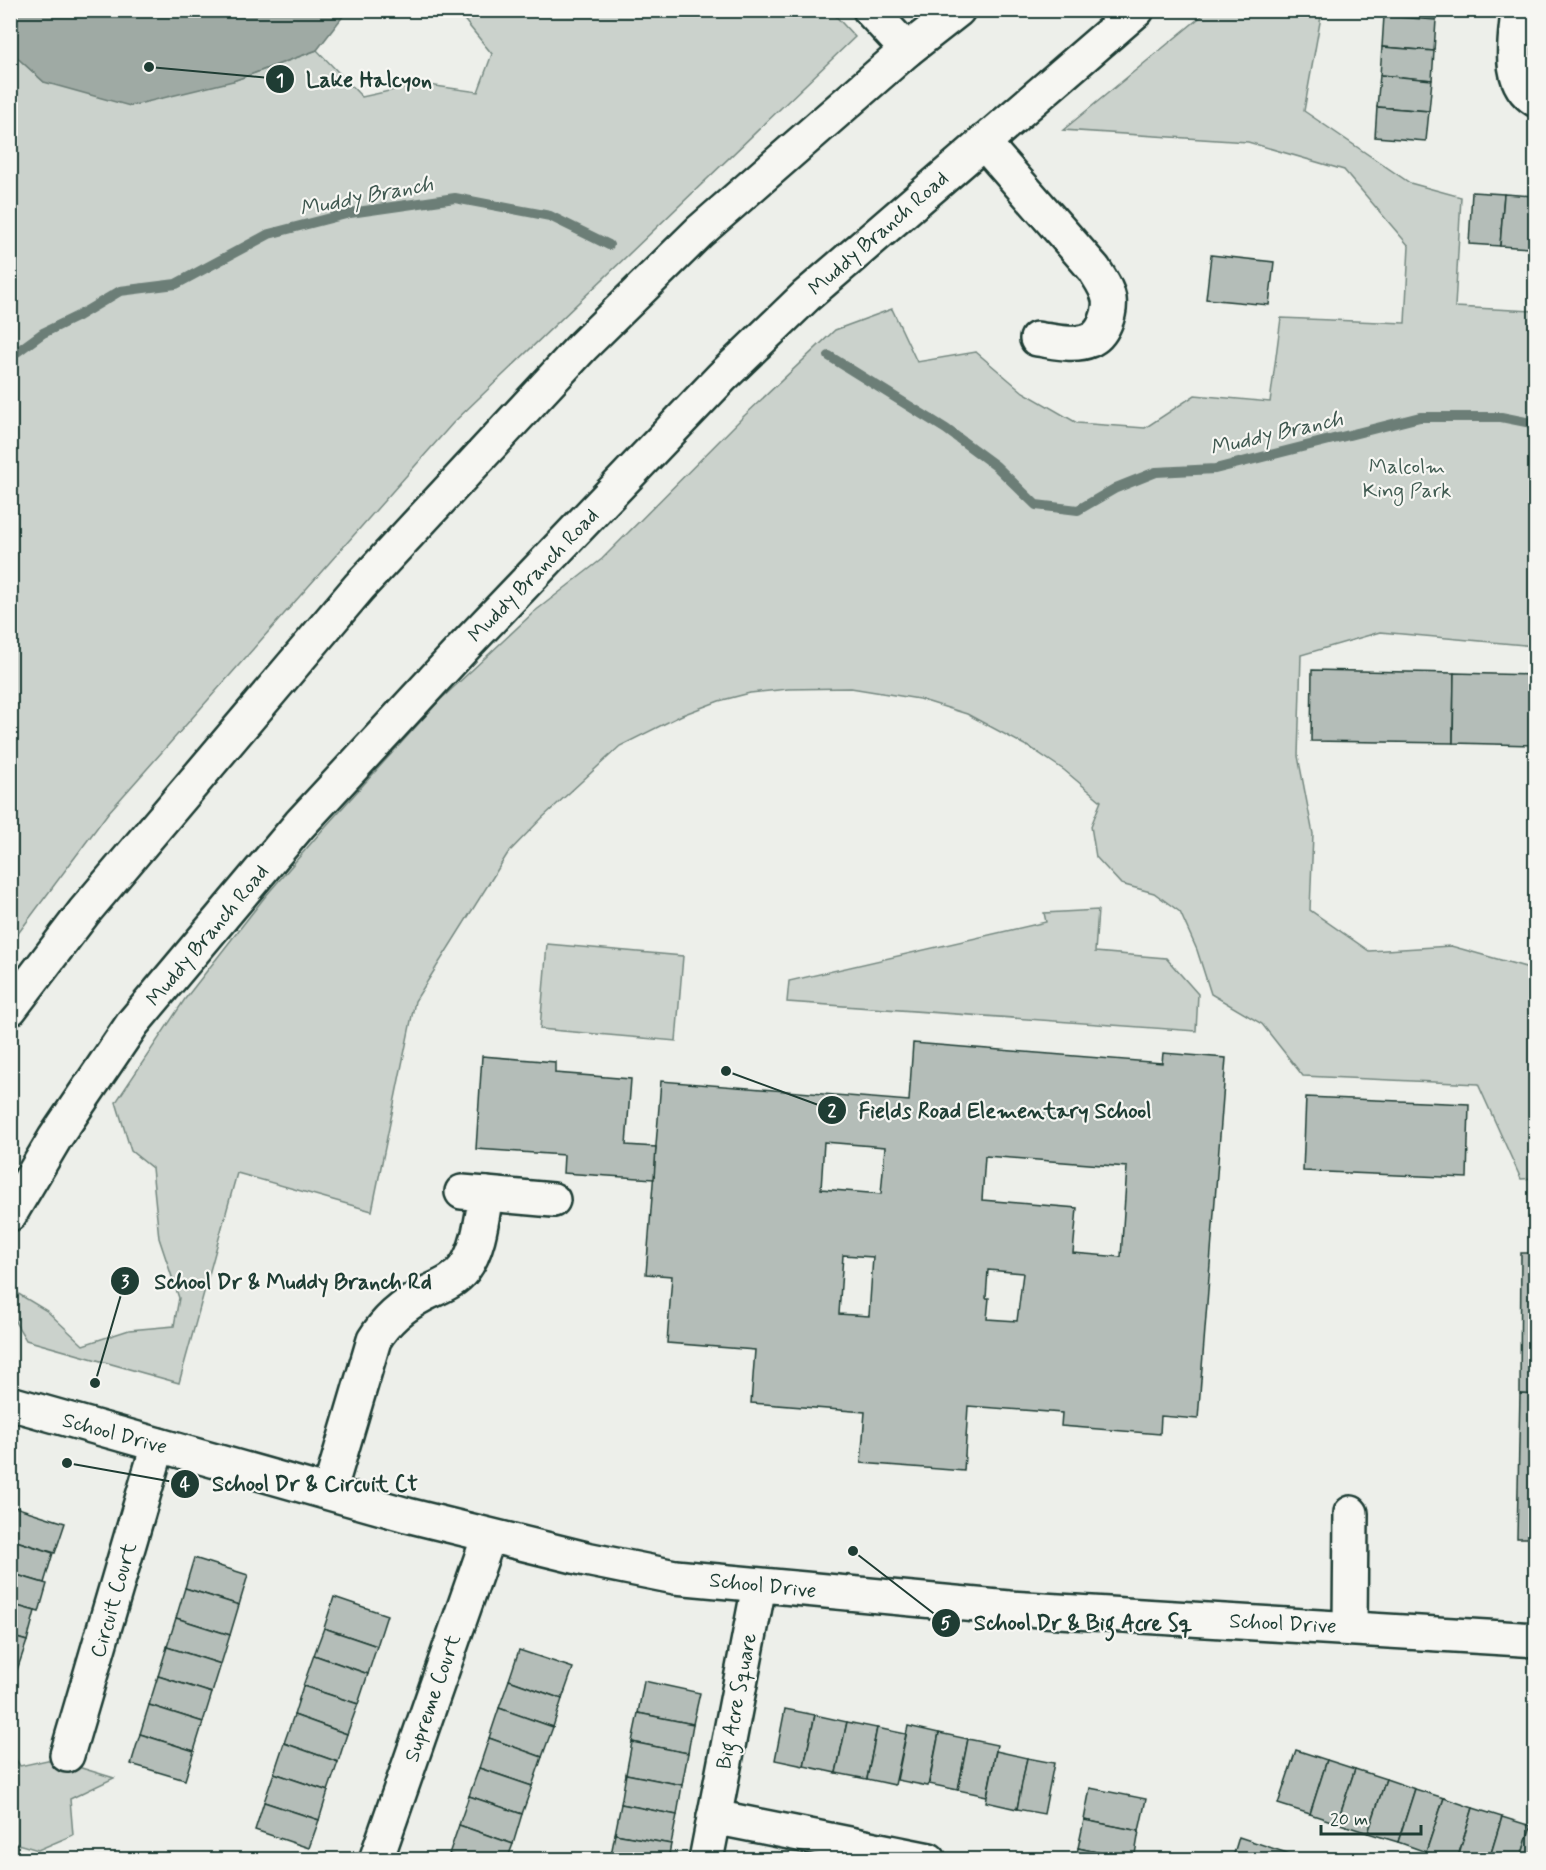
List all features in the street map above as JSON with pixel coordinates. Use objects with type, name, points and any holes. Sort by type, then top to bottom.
[{"type":"main road","points":[[870,10],[907,50]]},
{"type":"main road","points":[[10,1009],[84,912],[344,604],[582,347],[699,232],[907,50],[958,10]]},
{"type":"main road","name":"Muddy Branch Road","points":[[10,1214],[55,1138],[133,1023],[300,824],[464,647],[722,377],[806,296],[1137,10]]},
{"type":"main road","points":[[1518,10],[1515,68],[1520,85],[1536,100]]},
{"type":"main road","points":[[983,142],[1094,270],[1104,284],[1109,300],[1102,329],[1092,340],[1074,342],[1037,339]]},
{"type":"main road","points":[[329,1492],[374,1340],[383,1324],[401,1308],[451,1281],[464,1269],[482,1221],[474,1193],[553,1200]]},
{"type":"main road","name":"School Drive","points":[[10,1403],[489,1536],[586,1559],[675,1576],[759,1586],[1009,1608],[1536,1641]]},
{"type":"main road","name":"Circuit Court","points":[[67,1755],[158,1445]]},
{"type":"main road","points":[[1350,1628],[1351,1514]]},
{"type":"main road","name":"Supreme Court","points":[[376,1860],[489,1536]]},
{"type":"main road","name":"Big Acre Square","points":[[706,1860],[759,1586]]},
{"type":"main road","points":[[714,1817],[929,1860]]},
{"type":"green space","name":"Malcolm King Park","points":[[1209,10],[1322,11],[1304,111],[1410,183],[1461,197],[1455,307],[1535,311],[1535,646],[1380,632],[1301,655],[1298,756],[1313,834],[1310,910],[1369,951],[1451,946],[1529,968],[1535,975],[1535,1178],[1521,1179],[1478,1084],[1303,1076],[1262,1024],[1211,994],[1197,950],[1180,912],[1154,893],[1121,884],[1096,857],[1091,826],[1101,801],[1064,770],[1034,750],[967,714],[919,699],[851,688],[788,689],[750,693],[719,701],[682,715],[620,746],[542,818],[508,853],[415,1001],[372,1211],[237,1173],[179,1383],[26,1340],[11,1311],[17,1293],[47,1311],[83,1345],[129,1330],[174,1326],[179,1298],[159,1238],[152,1168],[131,1151],[116,1102],[185,999],[264,898],[440,700],[534,612],[602,559],[744,416],[835,330],[892,309],[917,362],[976,352],[1023,392],[1077,423],[1145,428],[1195,395],[1270,402],[1281,318],[1405,323],[1409,246],[1344,170],[1248,142],[1063,130]]},
{"type":"green space","points":[[459,11],[831,11],[855,37],[453,423],[108,813],[11,943],[11,52],[44,82],[233,81],[317,50],[362,97],[421,84],[478,92],[492,54]]},
{"type":"green space","points":[[1098,910],[1095,952],[1166,958],[1198,994],[1196,1031],[787,1002],[789,981],[1046,922],[1044,913]]},
{"type":"green space","points":[[547,944],[683,956],[676,1041],[540,1029]]},
{"type":"green space","points":[[10,1750],[20,1766],[52,1759],[114,1778],[70,1799],[73,1835],[38,1850],[11,1842]]},
{"type":"shaded area","points":[[11,10],[347,11],[317,50],[233,81],[130,106],[44,82],[11,52]]},
{"type":"building","points":[[1385,10],[1437,10],[1436,20],[1384,16]]},
{"type":"building","points":[[1384,16],[1436,20],[1434,51],[1382,47]]},
{"type":"building","points":[[1382,47],[1434,51],[1432,80],[1380,75]]},
{"type":"building","points":[[1380,75],[1432,80],[1429,111],[1377,107]]},
{"type":"building","points":[[1377,107],[1429,111],[1426,141],[1375,137]]},
{"type":"building","points":[[1472,192],[1504,194],[1500,246],[1469,244]]},
{"type":"building","points":[[1504,194],[1534,196],[1530,248],[1500,246]]},
{"type":"building","points":[[1534,199],[1536,200],[1536,252],[1530,252]]},
{"type":"building","points":[[1211,255],[1274,262],[1269,305],[1206,299]]},
{"type":"building","points":[[1312,670],[1454,673],[1453,743],[1311,741]]},
{"type":"building","points":[[1454,673],[1536,675],[1536,745],[1453,743]]},
{"type":"building","points":[[913,1043],[1162,1063],[1163,1053],[1226,1058],[1198,1419],[1161,1416],[1160,1434],[1061,1426],[1062,1413],[968,1406],[964,1471],[861,1463],[865,1412],[751,1403],[755,1350],[667,1343],[672,1276],[646,1274],[661,1081],[909,1101]],"holes":[[[824,1142],[885,1147],[881,1194],[821,1189]],[[985,1156],[1127,1167],[1121,1257],[1073,1253],[1077,1208],[982,1200]],[[843,1255],[873,1257],[869,1316],[839,1314]],[[988,1270],[1023,1273],[1017,1321],[987,1319],[989,1298],[986,1298]]]},
{"type":"building","points":[[482,1056],[555,1062],[555,1073],[631,1079],[626,1145],[656,1147],[654,1179],[563,1173],[564,1155],[476,1149]]},
{"type":"building","points":[[1306,1097],[1469,1104],[1467,1178],[1303,1171]]},
{"type":"building","points":[[1521,1253],[1536,1253],[1536,1395],[1520,1394]]},
{"type":"building","points":[[1520,1394],[1536,1395],[1536,1538],[1517,1538]]},
{"type":"building","points":[[15,1507],[65,1523],[55,1553],[10,1539],[10,1521]]},
{"type":"building","points":[[10,1539],[53,1553],[44,1583],[10,1573]]},
{"type":"building","points":[[194,1558],[248,1575],[239,1605],[185,1588]]},
{"type":"building","points":[[10,1573],[47,1584],[39,1612],[10,1604]]},
{"type":"building","points":[[185,1588],[239,1605],[230,1635],[176,1618]]},
{"type":"building","points":[[334,1597],[387,1615],[377,1646],[324,1628]]},
{"type":"building","points":[[10,1604],[35,1611],[27,1641],[10,1636]]},
{"type":"building","points":[[176,1618],[230,1635],[221,1664],[167,1647]]},
{"type":"building","points":[[324,1628],[377,1646],[368,1674],[314,1655]]},
{"type":"building","points":[[10,1636],[27,1641],[17,1670],[10,1667]]},
{"type":"building","points":[[167,1647],[221,1664],[212,1693],[158,1676]]},
{"type":"building","points":[[519,1650],[573,1668],[562,1699],[509,1680]]},
{"type":"building","points":[[314,1655],[368,1674],[358,1704],[303,1686]]},
{"type":"building","points":[[158,1676],[212,1693],[203,1722],[149,1705]]},
{"type":"building","points":[[509,1680],[562,1699],[553,1727],[499,1708]]},
{"type":"building","points":[[644,1681],[700,1693],[693,1724],[638,1713]]},
{"type":"building","points":[[303,1686],[358,1704],[347,1734],[294,1715]]},
{"type":"building","points":[[149,1705],[203,1722],[194,1751],[140,1734]]},
{"type":"building","points":[[499,1708],[553,1727],[542,1757],[489,1738]]},
{"type":"building","points":[[785,1709],[815,1715],[804,1766],[775,1760]]},
{"type":"building","points":[[638,1713],[693,1724],[688,1753],[632,1742]]},
{"type":"building","points":[[294,1715],[347,1734],[338,1762],[284,1743]]},
{"type":"building","points":[[815,1715],[847,1722],[836,1773],[804,1766]]},
{"type":"building","points":[[847,1722],[877,1728],[867,1779],[836,1773]]},
{"type":"building","points":[[908,1726],[939,1733],[928,1786],[897,1780]]},
{"type":"building","points":[[877,1728],[906,1734],[895,1785],[867,1779]]},
{"type":"building","points":[[939,1733],[968,1739],[958,1790],[929,1784]]},
{"type":"building","points":[[140,1734],[194,1751],[185,1780],[131,1764]]},
{"type":"building","points":[[489,1738],[542,1757],[532,1786],[479,1768]]},
{"type":"building","points":[[968,1739],[997,1745],[987,1796],[958,1790]]},
{"type":"building","points":[[632,1742],[688,1753],[682,1785],[626,1774]]},
{"type":"building","points":[[284,1743],[338,1762],[328,1791],[274,1773]]},
{"type":"building","points":[[1296,1750],[1327,1760],[1310,1814],[1278,1804]]},
{"type":"building","points":[[996,1751],[1027,1758],[1017,1809],[986,1802]]},
{"type":"building","points":[[1027,1758],[1054,1763],[1044,1814],[1017,1809]]},
{"type":"building","points":[[1327,1760],[1355,1769],[1337,1823],[1310,1814]]},
{"type":"building","points":[[479,1768],[532,1786],[522,1814],[469,1796]]},
{"type":"building","points":[[1355,1769],[1386,1779],[1368,1833],[1337,1823]]},
{"type":"building","points":[[274,1773],[328,1791],[319,1820],[264,1802]]},
{"type":"building","points":[[626,1774],[682,1785],[677,1815],[621,1804]]},
{"type":"building","points":[[1386,1779],[1415,1789],[1398,1842],[1368,1833]]},
{"type":"building","points":[[1090,1788],[1146,1799],[1139,1831],[1084,1820]]},
{"type":"building","points":[[1415,1789],[1444,1798],[1426,1852],[1398,1842]]},
{"type":"building","points":[[469,1796],[522,1814],[513,1844],[459,1825]]},
{"type":"building","points":[[1444,1798],[1473,1808],[1457,1860],[1426,1852]]},
{"type":"building","points":[[264,1802],[319,1820],[309,1848],[255,1830]]},
{"type":"building","points":[[621,1804],[677,1815],[671,1844],[615,1834]]},
{"type":"building","points":[[1473,1808],[1502,1817],[1489,1860],[1457,1860]]},
{"type":"building","points":[[1502,1817],[1531,1826],[1520,1860],[1489,1860]]},
{"type":"building","points":[[1084,1820],[1139,1831],[1134,1860],[1078,1848]]},
{"type":"building","points":[[459,1825],[513,1844],[507,1860],[465,1860],[449,1854]]},
{"type":"building","points":[[1531,1826],[1536,1828],[1536,1860],[1520,1860]]},
{"type":"building","points":[[615,1834],[671,1844],[668,1860],[610,1860]]},
{"type":"building","points":[[1239,1837],[1293,1855],[1292,1860],[1232,1860]]},
{"type":"building","points":[[1078,1848],[1134,1860],[1076,1860]]},
{"type":"waterway","name":"Muddy Branch","points":[[10,357],[43,333],[78,316],[120,291],[176,284],[269,234],[350,213],[455,198],[550,216],[609,245]]},
{"type":"waterway","name":"Muddy Branch","points":[[829,356],[946,429],[996,466],[1036,505],[1078,510],[1116,488],[1156,472],[1215,469],[1420,417],[1501,417],[1536,424]]},
{"type":"place","name":"Lake Halcyon","points":[[149,67]]},
{"type":"place","name":"Fields Road Elementary School","points":[[726,1071]]},
{"type":"place","name":"School Dr & Muddy Branch Rd","points":[[95,1383]]},
{"type":"place","name":"School Dr & Circuit Ct","points":[[67,1463]]},
{"type":"place","name":"School Dr & Big Acre Sq","points":[[853,1551]]}]
